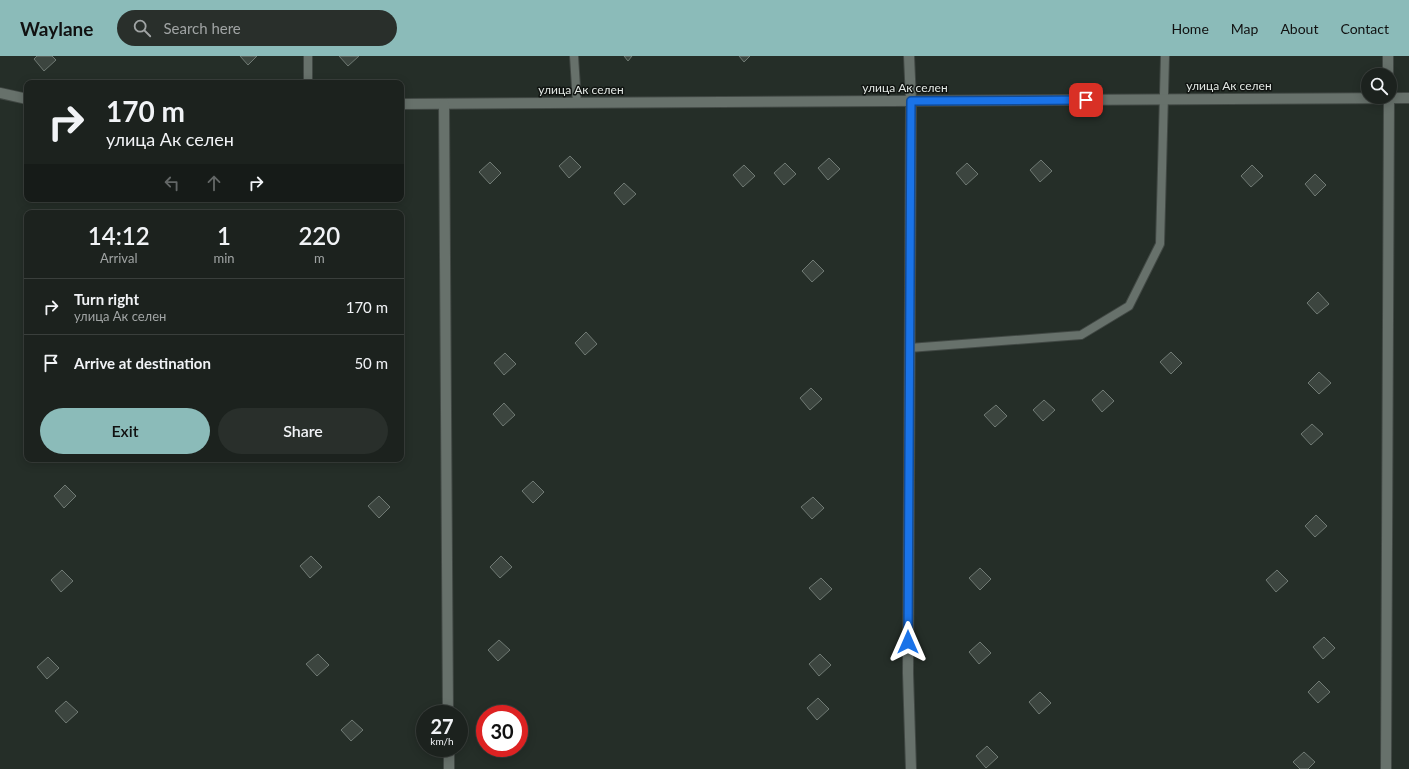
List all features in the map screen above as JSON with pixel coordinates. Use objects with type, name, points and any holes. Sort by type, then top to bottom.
[{"type":"street","points":[[909,56],[911,101],[908,674],[911,769]]},
{"type":"street","points":[[1388,56],[1388,68]]},
{"type":"street","points":[[0,93],[24,98]]},
{"type":"street","name":"улица Ак селен","points":[[404,104],[1361,98]]},
{"type":"street","name":"улица Ак селен","points":[[1397,98],[1409,98]]},
{"type":"street","points":[[444,104],[448,705]]},
{"type":"street","points":[[1386,769],[1389,104]]},
{"type":"street","points":[[449,757],[449,769]]},
{"type":"lane","points":[[308,56],[308,80]]},
{"type":"lane","points":[[574,56],[577,103]]},
{"type":"lane","points":[[909,348],[1081,336],[1129,306],[1160,244],[1165,56]]},
{"type":"building","points":[[37,56],[52,56],[56,60],[44,71],[34,59]]},
{"type":"building","points":[[240,56],[257,56],[248,65]]},
{"type":"building","points":[[339,56],[359,56],[348,66]]},
{"type":"building","points":[[624,56],[632,56],[628,61]]},
{"type":"building","points":[[739,56],[750,56],[744,62]]},
{"type":"building","points":[[570,156],[581,167],[569,178],[559,166]]},
{"type":"building","points":[[829,158],[840,169],[828,180],[818,168]]},
{"type":"building","points":[[1041,160],[1052,171],[1040,182],[1030,170]]},
{"type":"building","points":[[490,162],[501,173],[490,184],[479,172]]},
{"type":"building","points":[[785,163],[796,174],[784,185],[774,173]]},
{"type":"building","points":[[967,163],[978,174],[966,185],[956,173]]},
{"type":"building","points":[[744,165],[755,176],[743,187],[733,175]]},
{"type":"building","points":[[1252,165],[1263,176],[1251,187],[1241,176]]},
{"type":"building","points":[[1315,174],[1326,185],[1315,196],[1305,184]]},
{"type":"building","points":[[624,183],[636,194],[624,205],[614,193]]},
{"type":"building","points":[[813,260],[824,271],[812,282],[802,271]]},
{"type":"building","points":[[1318,292],[1329,304],[1317,314],[1307,303]]},
{"type":"building","points":[[586,332],[597,344],[585,355],[575,343]]},
{"type":"building","points":[[1171,352],[1182,363],[1171,374],[1160,362]]},
{"type":"building","points":[[505,353],[516,364],[504,375],[494,363]]},
{"type":"building","points":[[1319,372],[1331,383],[1319,394],[1308,383]]},
{"type":"building","points":[[811,388],[822,399],[810,410],[800,398]]},
{"type":"building","points":[[1103,390],[1114,401],[1102,412],[1092,400]]},
{"type":"building","points":[[1044,400],[1055,410],[1043,421],[1033,410]]},
{"type":"building","points":[[504,403],[515,415],[503,426],[493,414]]},
{"type":"building","points":[[996,405],[1007,416],[995,427],[984,415]]},
{"type":"building","points":[[1312,424],[1323,434],[1311,445],[1301,434]]},
{"type":"building","points":[[533,481],[544,492],[533,503],[522,491]]},
{"type":"building","points":[[65,485],[76,496],[64,508],[54,496]]},
{"type":"building","points":[[379,496],[390,507],[379,518],[368,506]]},
{"type":"building","points":[[813,497],[824,508],[812,519],[801,507]]},
{"type":"building","points":[[1316,515],[1327,526],[1315,537],[1305,526]]},
{"type":"building","points":[[311,556],[322,567],[310,578],[300,566]]},
{"type":"building","points":[[501,556],[512,567],[500,578],[490,567]]},
{"type":"building","points":[[980,568],[991,579],[980,590],[969,578]]},
{"type":"building","points":[[62,570],[73,581],[61,592],[51,580]]},
{"type":"building","points":[[1277,570],[1288,581],[1276,592],[1266,580]]},
{"type":"building","points":[[821,578],[832,589],[820,600],[809,588]]},
{"type":"building","points":[[1324,637],[1335,648],[1323,659],[1313,647]]},
{"type":"building","points":[[499,640],[510,650],[498,661],[488,650]]},
{"type":"building","points":[[980,642],[991,653],[979,664],[969,652]]},
{"type":"building","points":[[318,654],[329,665],[317,676],[306,664]]},
{"type":"building","points":[[820,654],[831,665],[819,676],[809,664]]},
{"type":"building","points":[[48,657],[59,668],[47,679],[37,667]]},
{"type":"building","points":[[1319,681],[1330,692],[1318,703],[1308,692]]},
{"type":"building","points":[[1040,692],[1051,703],[1039,714],[1029,702]]},
{"type":"building","points":[[818,698],[829,709],[817,720],[807,708]]},
{"type":"building","points":[[66,701],[78,712],[66,723],[55,711]]},
{"type":"building","points":[[352,720],[363,730],[351,741],[341,730]]},
{"type":"building","points":[[987,746],[998,757],[986,768],[976,756]]},
{"type":"building","points":[[1304,752],[1315,762],[1308,769],[1300,769],[1293,762]]},
{"type":"route","points":[[908,642],[911,101],[1086,100]]}]
